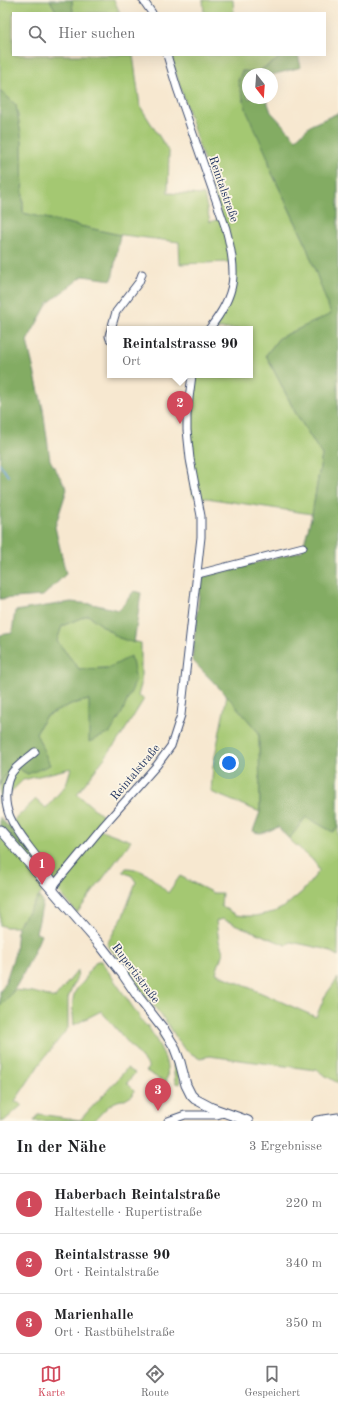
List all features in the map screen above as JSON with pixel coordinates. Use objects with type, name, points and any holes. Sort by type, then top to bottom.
[{"type":"main road","name":"Rupertistraße","points":[[0,830],[54,888],[122,973],[164,1030],[174,1046],[186,1085],[191,1095],[203,1104],[248,1121]]},
{"type":"main road","points":[[317,1121],[338,1118]]},
{"type":"street","points":[[143,0],[151,12]]},
{"type":"street","name":"Reintalstraße","points":[[167,56],[226,229],[232,253],[233,281],[231,295],[219,317],[212,326]]},
{"type":"street","points":[[111,326],[116,312],[139,282],[142,274]]},
{"type":"street","name":"Reintalstraße","points":[[54,888],[104,825],[157,765],[170,746],[181,715],[198,574],[201,516],[190,459],[187,430],[187,414],[192,378]]},
{"type":"street","points":[[198,574],[303,547]]},
{"type":"street","points":[[35,752],[14,770],[5,786],[2,794],[2,801],[6,816],[31,850],[54,888]]},
{"type":"street","points":[[168,1121],[185,1115],[217,1115],[224,1113]]},
{"type":"green space","points":[[0,0],[50,0],[56,12],[12,12],[12,56],[133,56],[140,106],[169,152],[168,193],[204,195],[210,222],[222,218],[170,56],[279,56],[277,60],[264,68],[242,68],[238,81],[242,91],[242,104],[247,104],[268,158],[271,171],[304,240],[332,314],[279,338],[266,355],[295,412],[322,455],[312,514],[193,496],[188,464],[192,378],[253,378],[253,326],[211,326],[231,295],[230,262],[180,264],[179,242],[115,234],[23,213],[22,141],[16,105],[0,90]]},
{"type":"green space","points":[[50,0],[72,0],[73,12],[56,12]]},
{"type":"green space","points":[[72,0],[114,0],[120,12],[73,12]]},
{"type":"green space","points":[[203,0],[233,0],[234,12],[204,12]]},
{"type":"green space","points":[[279,56],[298,56],[301,67],[278,73],[278,68],[264,68],[277,60]]},
{"type":"green space","points":[[242,71],[242,95],[238,81]]},
{"type":"green space","points":[[0,90],[16,105],[22,141],[23,213],[120,235],[112,280],[83,276],[48,303],[27,341],[43,409],[50,460],[67,489],[55,527],[66,574],[43,596],[0,599]]},
{"type":"green space","points":[[245,104],[268,104],[271,112],[296,139],[311,125],[338,113],[338,827],[333,832],[306,817],[289,839],[278,827],[262,833],[253,831],[260,812],[259,733],[228,697],[192,660],[201,577],[302,551],[312,514],[322,455],[295,412],[266,355],[279,338],[331,314],[304,240],[271,171],[268,158]]},
{"type":"green space","points":[[134,591],[141,593],[134,643],[119,638],[88,615],[62,626],[57,641],[79,669],[109,668],[131,656],[136,680],[122,713],[110,733],[89,742],[89,700],[71,704],[45,717],[36,733],[50,765],[28,774],[11,765],[0,785],[0,635],[12,633],[15,611],[71,602],[92,604],[119,610]]},
{"type":"green space","points":[[88,615],[119,638],[141,643],[141,685],[138,696],[144,699],[122,735],[77,794],[104,817],[96,828],[131,841],[77,913],[50,881],[17,927],[6,927],[0,925],[0,825],[22,847],[22,842],[8,826],[36,799],[46,808],[66,785],[71,768],[23,780],[2,801],[0,801],[0,785],[11,765],[28,774],[36,733],[45,717],[71,704],[89,700],[109,668],[79,669],[57,641],[62,626]]},
{"type":"green space","points":[[227,695],[259,733],[260,812],[211,792],[213,766]]},
{"type":"green space","points":[[0,817],[22,842],[22,847],[0,825]]},
{"type":"green space","points":[[306,817],[333,832],[338,827],[338,956],[325,949],[291,942],[286,945],[222,919],[216,921],[219,941],[223,952],[216,973],[316,1017],[325,996],[338,978],[338,1083],[316,1070],[209,1056],[200,1059],[184,1049],[133,976],[107,944],[123,916],[136,882],[132,876],[123,872],[126,868],[139,870],[149,876],[168,893],[180,876],[213,893],[222,893],[221,906],[236,915],[255,916],[274,912],[284,907],[302,892],[319,871],[315,862],[289,839]]},
{"type":"green space","points":[[39,897],[43,902],[36,933],[41,935],[18,984],[6,1001],[0,1006],[0,992],[5,983],[15,953],[17,927]]},
{"type":"green space","points":[[97,961],[101,961],[145,1025],[148,1026],[156,1040],[166,1060],[166,1083],[146,1071],[148,1070],[148,1066],[101,1011],[74,1025],[73,1004],[75,992],[86,979],[87,973]]},
{"type":"green space","points":[[78,970],[77,977],[68,998],[68,1028],[41,1062],[15,1101],[22,1105],[4,1121],[0,1121],[0,1006],[14,990],[33,992],[55,998]]},
{"type":"green space","points":[[159,1035],[172,1051],[177,1064],[180,1084],[175,1083],[173,1062]]},
{"type":"green space","points":[[127,1068],[135,1073],[127,1083],[134,1090],[133,1095],[125,1100],[120,1100],[112,1104],[94,1121],[34,1121],[39,1114],[80,1120]]},
{"type":"waterway","points":[[0,464],[8,476]]},
{"type":"place","name":"Reintalstrasse 90","points":[[180,424]]},
{"type":"place","name":"Haberbach Reintalstraße","points":[[42,885]]},
{"type":"place","name":"Marienhalle","points":[[158,1111]]}]
